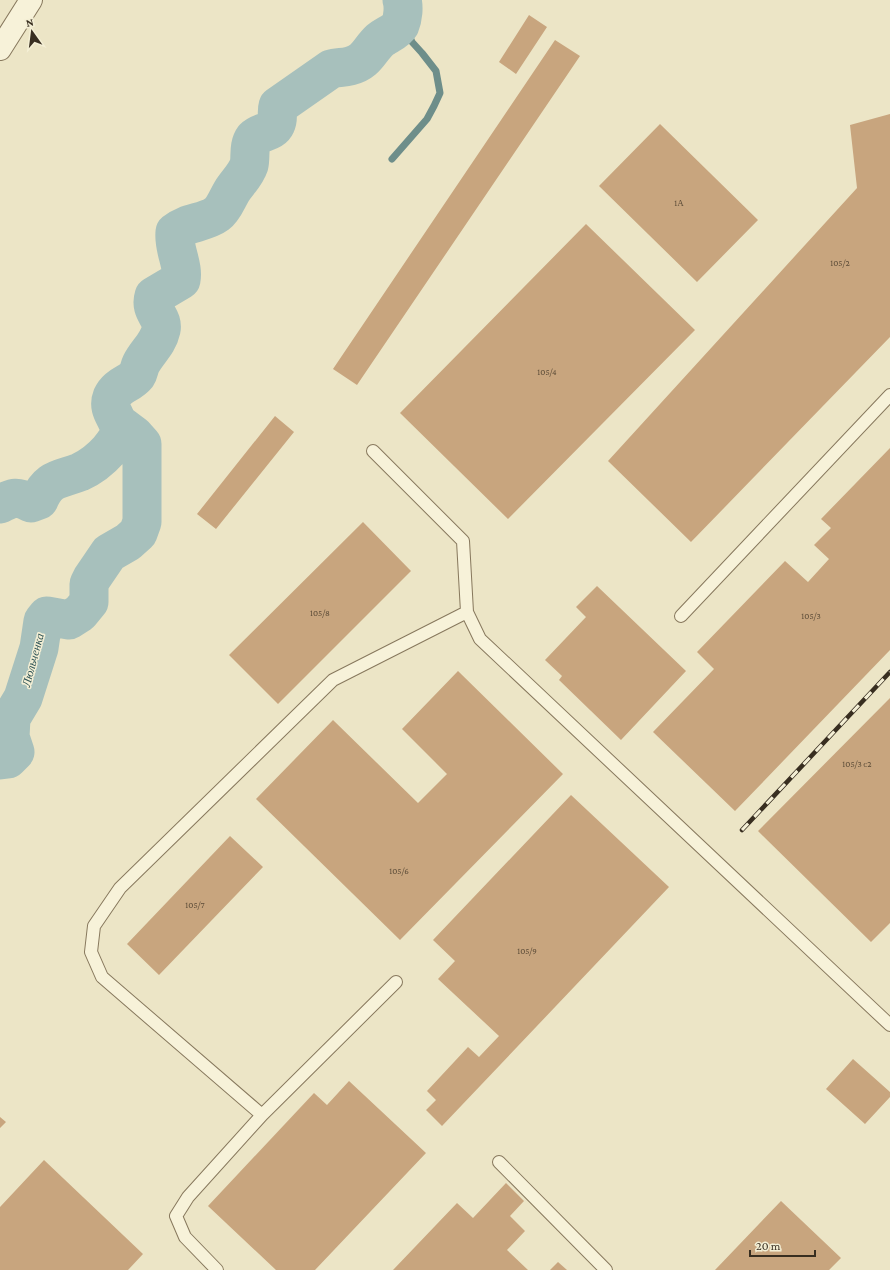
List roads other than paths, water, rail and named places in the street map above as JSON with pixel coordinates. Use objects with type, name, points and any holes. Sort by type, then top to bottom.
[{"type":"street","points":[[0,49],[31,0]]},
{"type":"lane","points":[[680,616],[890,395]]},
{"type":"lane","points":[[373,451],[463,541],[467,612],[480,639],[890,1025]]},
{"type":"lane","points":[[262,1115],[102,977],[91,952],[94,926],[120,888],[333,680],[467,612]]},
{"type":"lane","points":[[217,1270],[185,1237],[176,1216],[188,1197],[262,1115],[396,982]]},
{"type":"lane","points":[[499,1162],[606,1270]]},
{"type":"waterway","name":"Люльченка","points":[[0,504],[16,498],[31,503],[39,500],[51,483],[88,468],[109,450],[119,434],[118,424],[111,407],[112,397],[117,389],[131,381],[137,375],[143,360],[160,335],[161,325],[153,306],[154,296],[181,280],[182,274],[175,232],[185,226],[212,217],[220,211],[248,168],[252,141],[260,134],[272,129],[276,124],[278,106],[331,69],[350,66],[364,59],[380,40],[393,32],[400,25],[403,12],[402,0]]},
{"type":"waterway","points":[[392,159],[427,119],[440,93],[436,71],[412,42],[402,20]]},
{"type":"waterway","name":"Люльченка","points":[[0,760],[8,759],[15,752],[10,737],[11,718],[23,698],[39,648],[43,621],[47,616],[69,620],[80,613],[89,602],[89,584],[109,553],[128,542],[138,533],[142,522],[142,444],[134,435],[118,423]]},
{"type":"railway","points":[[742,830],[890,672]]}]
